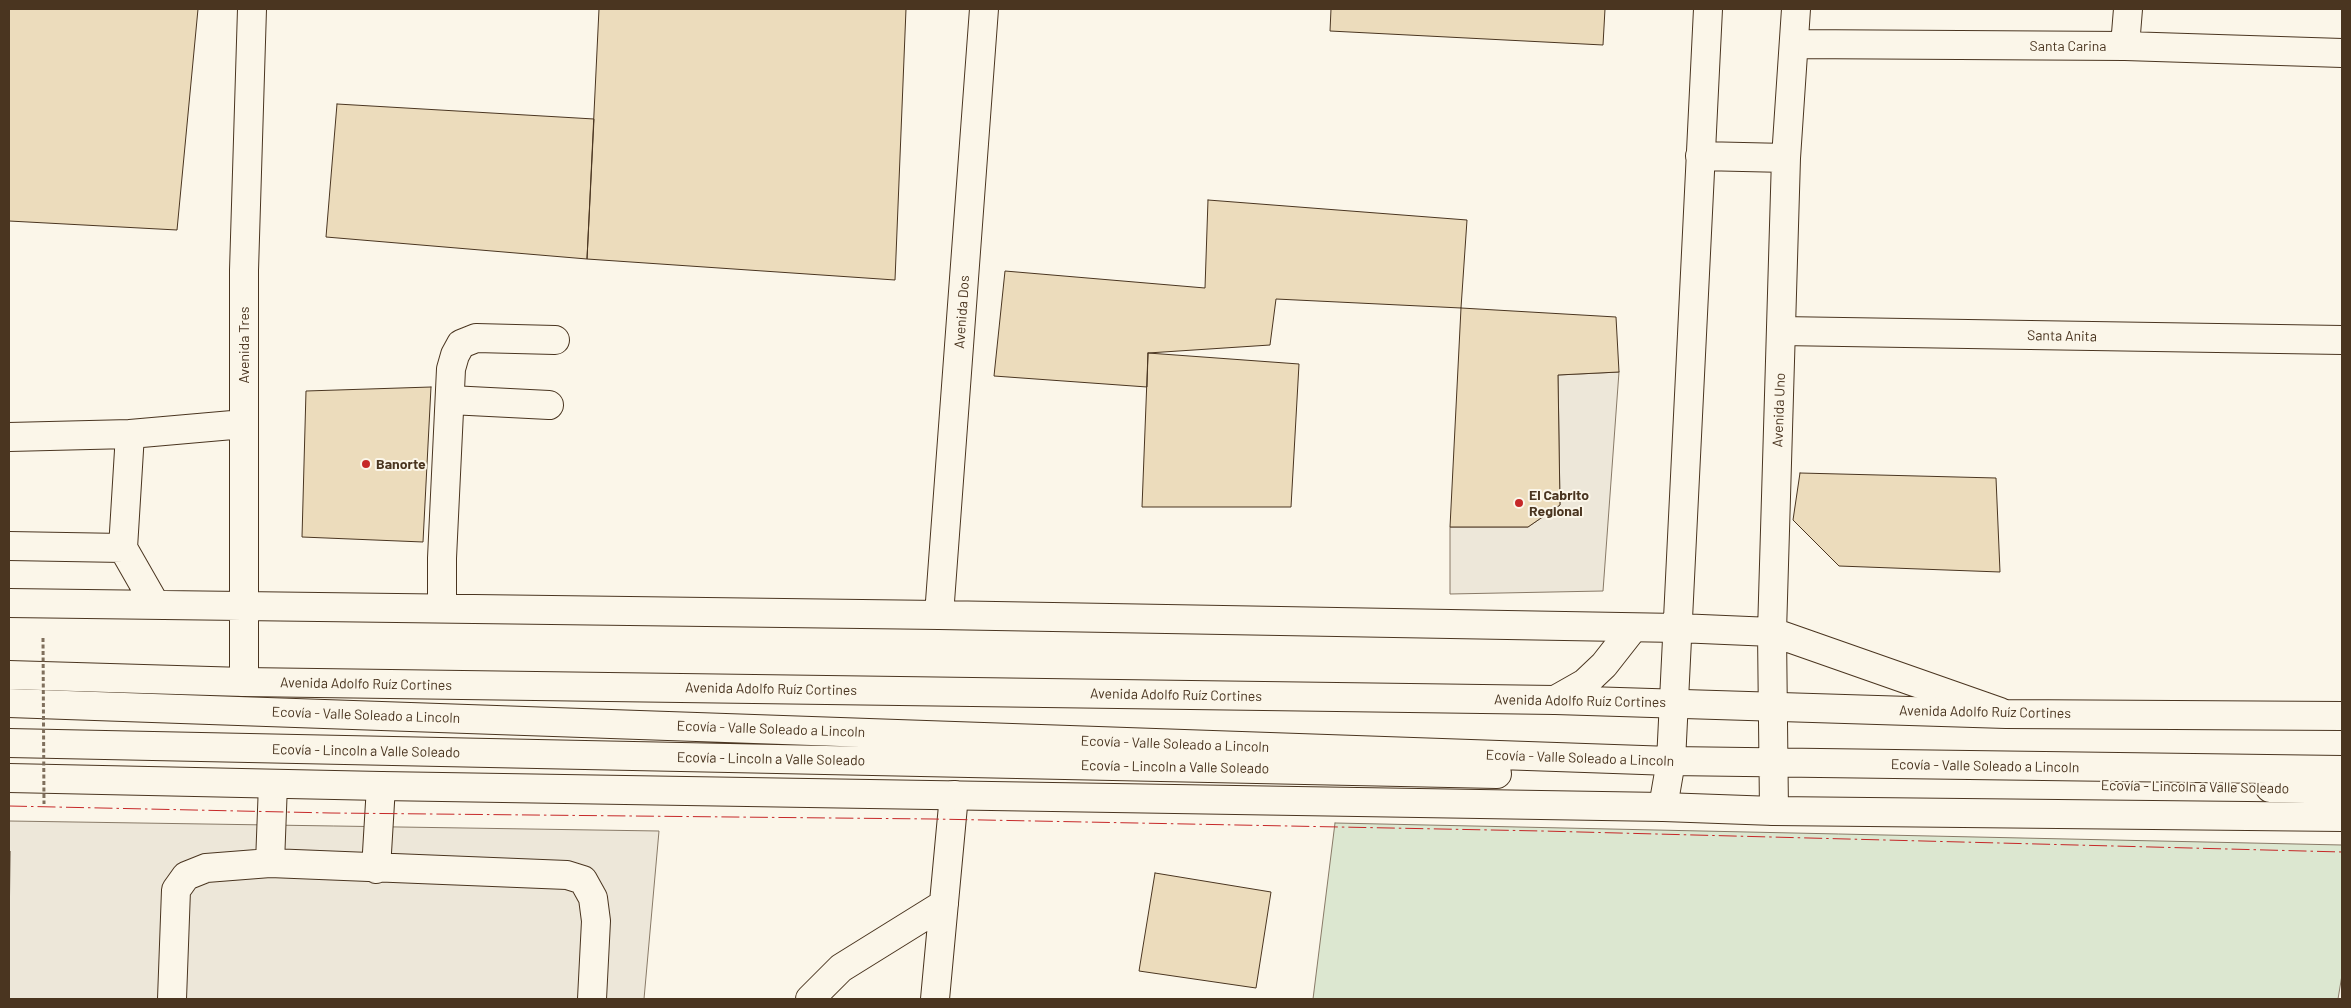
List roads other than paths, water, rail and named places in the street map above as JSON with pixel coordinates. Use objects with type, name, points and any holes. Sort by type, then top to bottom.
[{"type":"street","name":"Avenida Tres","points":[[244,682],[244,270],[252,9]]},
{"type":"street","name":"Avenida Dos","points":[[939,615],[984,9]]},
{"type":"street","points":[[1663,807],[1670,769],[1674,702],[1708,9]]},
{"type":"street","name":"Avenida Uno","points":[[1774,811],[1772,632],[1786,158],[1796,9]]},
{"type":"street","points":[[2125,46],[2128,9]]},
{"type":"street","name":"Santa Carina","points":[[1794,44],[2125,46],[2342,53]]},
{"type":"street","points":[[1700,156],[1786,158]]},
{"type":"street","name":"Santa Anita","points":[[1781,332],[2342,340]]},
{"type":"street","points":[[442,607],[442,558],[451,369],[455,355],[461,344],[476,338],[555,340]]},
{"type":"street","points":[[450,400],[549,405]]},
{"type":"street","points":[[9,437],[130,434],[244,424]]},
{"type":"street","points":[[130,434],[124,548],[155,604]]},
{"type":"street","points":[[9,546],[124,548]]},
{"type":"street","points":[[9,603],[442,607],[939,615],[1678,628],[1772,632],[2006,714]]},
{"type":"street","points":[[1555,700],[1592,677],[1614,654],[1633,628]]},
{"type":"street","name":"Avenida Adolfo Ruíz Cortines","points":[[9,674],[244,682],[1674,702],[2006,714],[2342,716]]},
{"type":"street","name":"Ecovía - Valle Soleado a Lincoln","points":[[9,703],[1670,769]]},
{"type":"street","name":"Ecovía - Lincoln a Valle Soleado","points":[[9,743],[1773,771],[2342,790]]},
{"type":"street","name":"Ecovía - Valle Soleado a Lincoln","points":[[1773,771],[2342,770]]},
{"type":"street","points":[[9,778],[1663,807],[1774,811],[2342,817]]},
{"type":"street","points":[[270,863],[274,784]]},
{"type":"street","points":[[376,869],[381,786]]},
{"type":"street","points":[[935,999],[954,795]]},
{"type":"street","points":[[172,999],[176,890],[186,876],[206,868],[270,863],[376,869],[567,875],[583,880],[593,898],[596,921],[592,999]]},
{"type":"street","points":[[810,999],[841,968],[944,904]]},
{"type":"place","name":"Banorte","points":[[366,464]]},
{"type":"place","name":"El Cabrito Regional","points":[[1519,503]]}]
